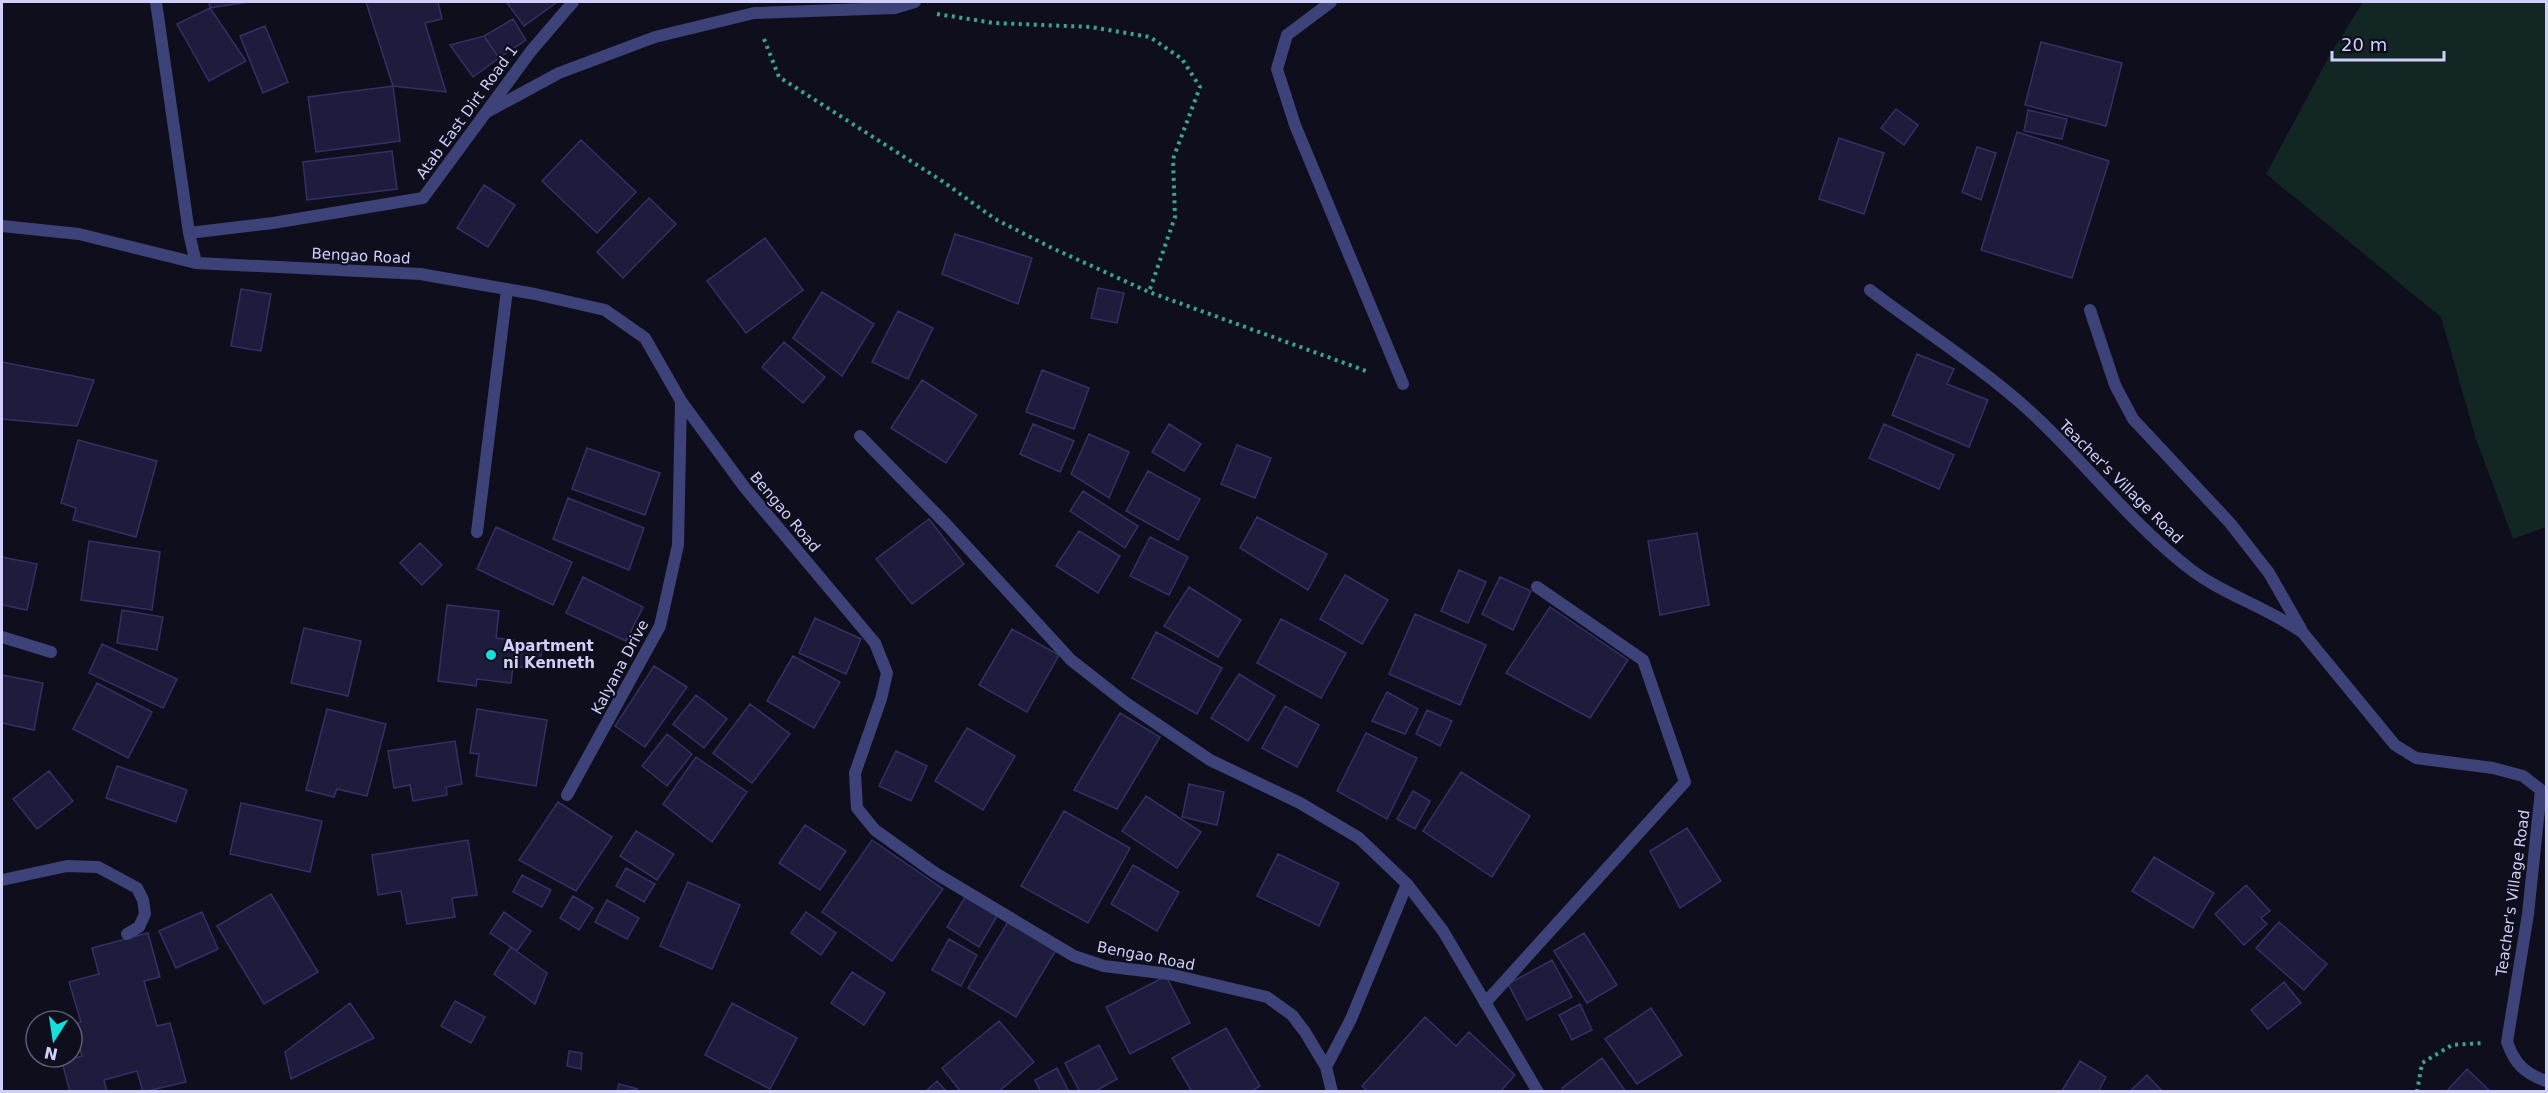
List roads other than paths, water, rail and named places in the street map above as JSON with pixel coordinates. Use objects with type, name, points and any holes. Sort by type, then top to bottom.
[{"type":"street","points":[[156,2],[189,233],[196,263]]},
{"type":"street","name":"Atab East Dirt Road 1","points":[[189,233],[273,223],[423,198],[483,114],[573,2]]},
{"type":"street","points":[[483,114],[559,74],[655,37],[754,7],[895,8],[915,2]]},
{"type":"street","points":[[1331,2],[1287,35],[1277,69],[1295,125],[1403,384]]},
{"type":"street","name":"Bengao Road","points":[[2,226],[79,234],[196,263],[420,274],[605,310],[645,338],[681,401],[745,488],[875,643],[887,673],[881,699],[855,773],[857,808],[875,830],[935,873],[1074,956],[1104,966],[1169,974],[1267,997],[1292,1015],[1326,1067],[1332,1092]]},
{"type":"street","points":[[477,532],[507,290]]},
{"type":"street","name":"Teacher's Village Road","points":[[1870,290],[2018,399],[2156,541],[2187,567],[2249,605],[2288,622],[2303,633],[2395,745],[2416,758],[2493,768],[2523,776],[2541,790],[2528,914],[2507,1042],[2513,1060],[2532,1076],[2547,1082]]},
{"type":"street","points":[[2090,310],[2115,385],[2133,419],[2236,531],[2269,573],[2303,633]]},
{"type":"street","name":"Kalyana Drive","points":[[567,795],[660,626],[678,545],[681,401]]},
{"type":"street","points":[[860,436],[946,524],[1071,660],[1126,703],[1210,760],[1300,803],[1359,838],[1407,884],[1443,931],[1538,1092]]},
{"type":"street","points":[[1485,1003],[1685,782],[1643,660],[1537,587]]},
{"type":"street","points":[[2,637],[51,652]]},
{"type":"street","points":[[2,880],[68,866],[98,867],[136,888],[143,900],[145,914],[139,927],[127,934]]},
{"type":"street","points":[[1326,1067],[1351,1019],[1407,884]]},
{"type":"place","name":"Apartment ni Kenneth","points":[[491,655]]}]
